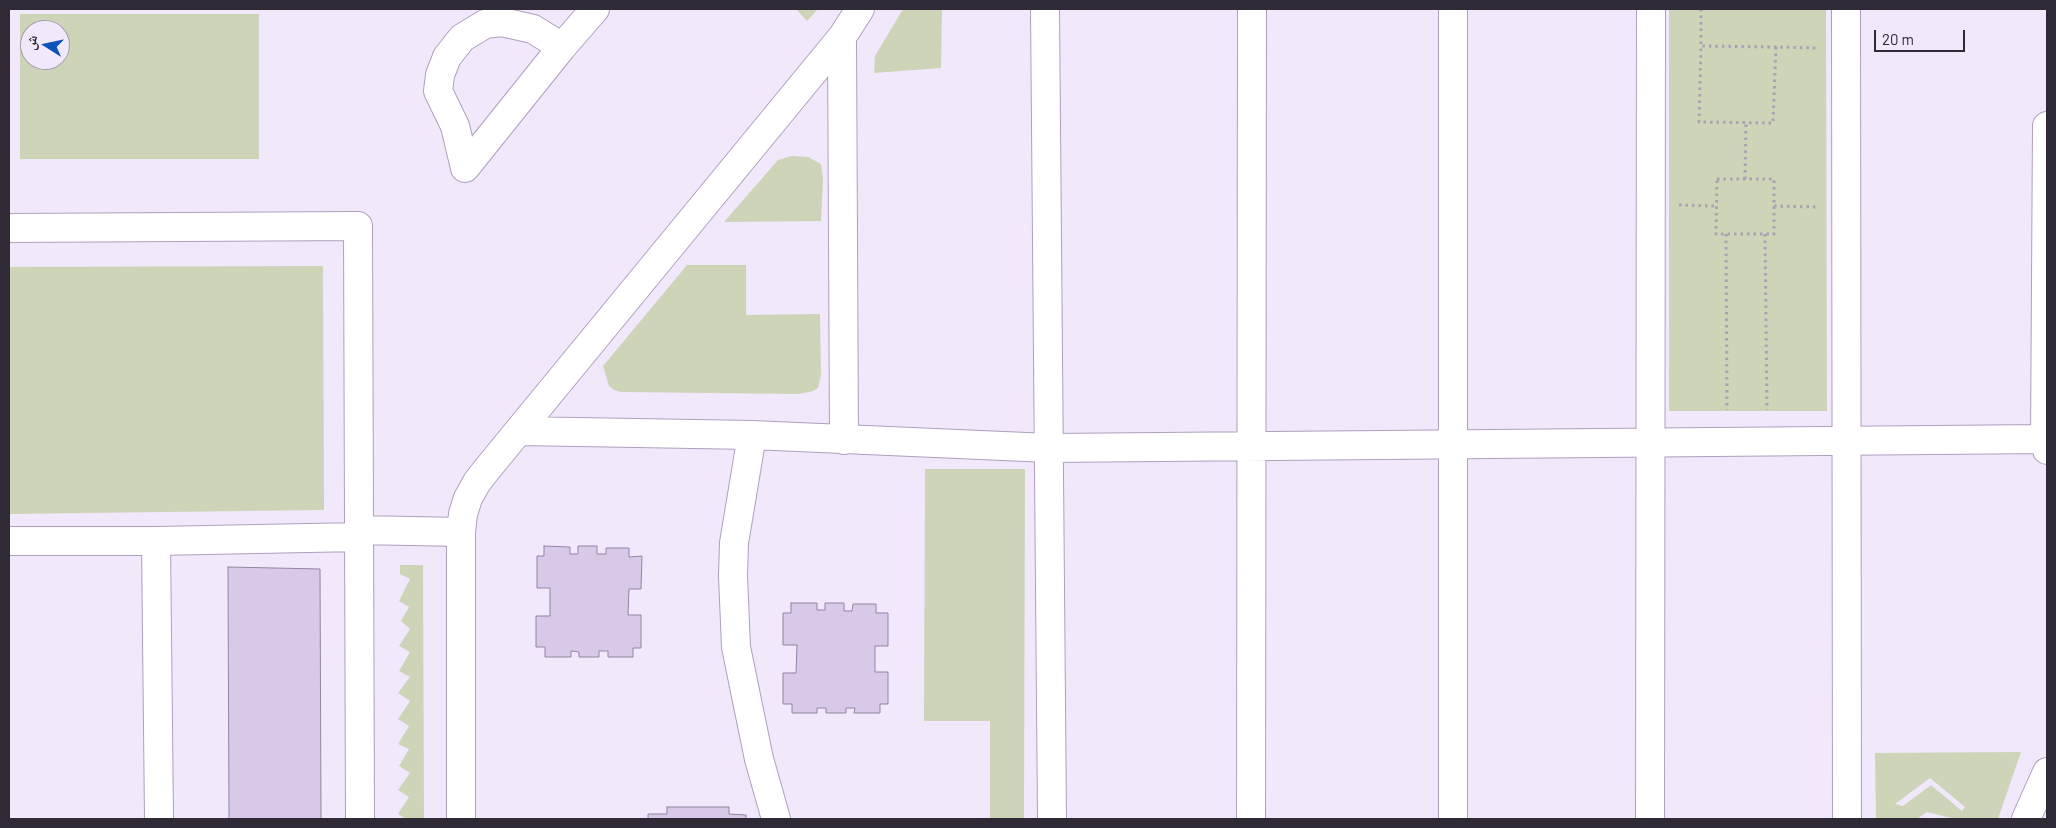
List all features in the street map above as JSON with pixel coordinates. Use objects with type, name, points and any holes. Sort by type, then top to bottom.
[{"type":"street","points":[[562,47],[533,29],[502,22],[485,24],[462,38],[447,57],[440,75],[438,91],[455,126],[465,168],[595,9]]},
{"type":"street","points":[[461,819],[461,532],[463,514],[468,498],[477,482],[842,37],[860,9]]},
{"type":"street","points":[[1045,9],[1052,819]]},
{"type":"street","points":[[1251,819],[1252,9]]},
{"type":"street","points":[[1452,819],[1453,9]]},
{"type":"street","points":[[1650,819],[1651,9]]},
{"type":"street","points":[[1846,9],[1846,819]]},
{"type":"street","points":[[842,37],[844,440]]},
{"type":"street","points":[[520,431],[752,436],[1049,448],[1846,440],[2046,444],[2047,126]]},
{"type":"street","points":[[9,228],[358,226],[360,819]]},
{"type":"street","points":[[752,436],[734,543],[733,576],[736,647],[759,759],[776,819]]},
{"type":"street","points":[[9,541],[156,541],[461,532]]},
{"type":"street","points":[[156,541],[159,819]]},
{"type":"street","points":[[2026,819],[2047,772]]},
{"type":"path","points":[[1701,9],[1699,122],[1773,123],[1776,47]]},
{"type":"path","points":[[1701,46],[1818,48]]},
{"type":"path","points":[[1745,178],[1746,123]]},
{"type":"path","points":[[1716,178],[1774,179],[1774,234],[1716,234],[1716,206],[1716,178]]},
{"type":"path","points":[[1678,205],[1716,206]]},
{"type":"path","points":[[1774,206],[1827,208]]},
{"type":"path","points":[[1726,234],[1727,410]]},
{"type":"path","points":[[1765,234],[1767,410]]},
{"type":"green space","points":[[796,9],[818,9],[807,21]]},
{"type":"green space","points":[[903,9],[942,9],[941,68],[874,73],[875,56]]},
{"type":"green space","points":[[1669,9],[1826,9],[1827,411],[1669,411]]},
{"type":"green space","points":[[20,14],[259,14],[259,159],[20,159],[20,70],[70,70],[70,20],[20,20]]},
{"type":"green space","points":[[792,156],[808,157],[821,164],[823,178],[821,221],[724,222],[778,160]]},
{"type":"green space","points":[[687,265],[746,265],[746,315],[820,314],[821,375],[818,388],[799,394],[621,392],[609,386],[603,366]]},
{"type":"green space","points":[[323,266],[324,510],[9,514],[9,267]]},
{"type":"green space","points":[[925,469],[1025,469],[1024,819],[990,819],[990,721],[924,721]]},
{"type":"green space","points":[[400,565],[423,565],[424,819],[406,819],[398,814],[409,797],[398,790],[410,773],[399,766],[409,749],[398,744],[409,726],[398,719],[410,701],[398,693],[410,677],[399,671],[410,652],[399,646],[410,629],[401,621],[409,607],[399,601],[410,579],[400,574]]},
{"type":"green space","points":[[2021,752],[1998,819],[1955,819],[1927,812],[1917,819],[1876,819],[1875,753]],"holes":[[[1930,778],[1965,807],[1962,811],[1931,785],[1903,806],[1895,804]]]},
{"type":"building","points":[[544,546],[570,547],[570,554],[578,554],[578,546],[597,546],[597,554],[606,554],[606,548],[629,548],[629,557],[642,556],[641,589],[629,589],[628,615],[641,615],[641,648],[633,648],[633,657],[608,657],[608,651],[599,651],[599,657],[579,657],[579,652],[571,651],[571,657],[545,657],[545,647],[536,647],[536,616],[550,616],[550,588],[537,588],[537,556],[544,556]]},
{"type":"building","points":[[228,567],[320,569],[321,819],[229,819]]},
{"type":"building","points":[[791,603],[817,603],[817,610],[825,610],[825,603],[844,603],[844,611],[852,611],[853,604],[876,604],[876,613],[888,613],[888,646],[875,646],[875,672],[888,672],[888,704],[880,704],[880,713],[854,713],[855,708],[846,708],[846,713],[826,713],[826,708],[817,708],[817,713],[792,713],[792,704],[783,704],[783,673],[796,673],[797,645],[783,645],[783,613],[791,613]]},
{"type":"building","points":[[667,807],[729,807],[729,814],[746,815],[746,819],[648,819],[648,814],[667,814]]}]
